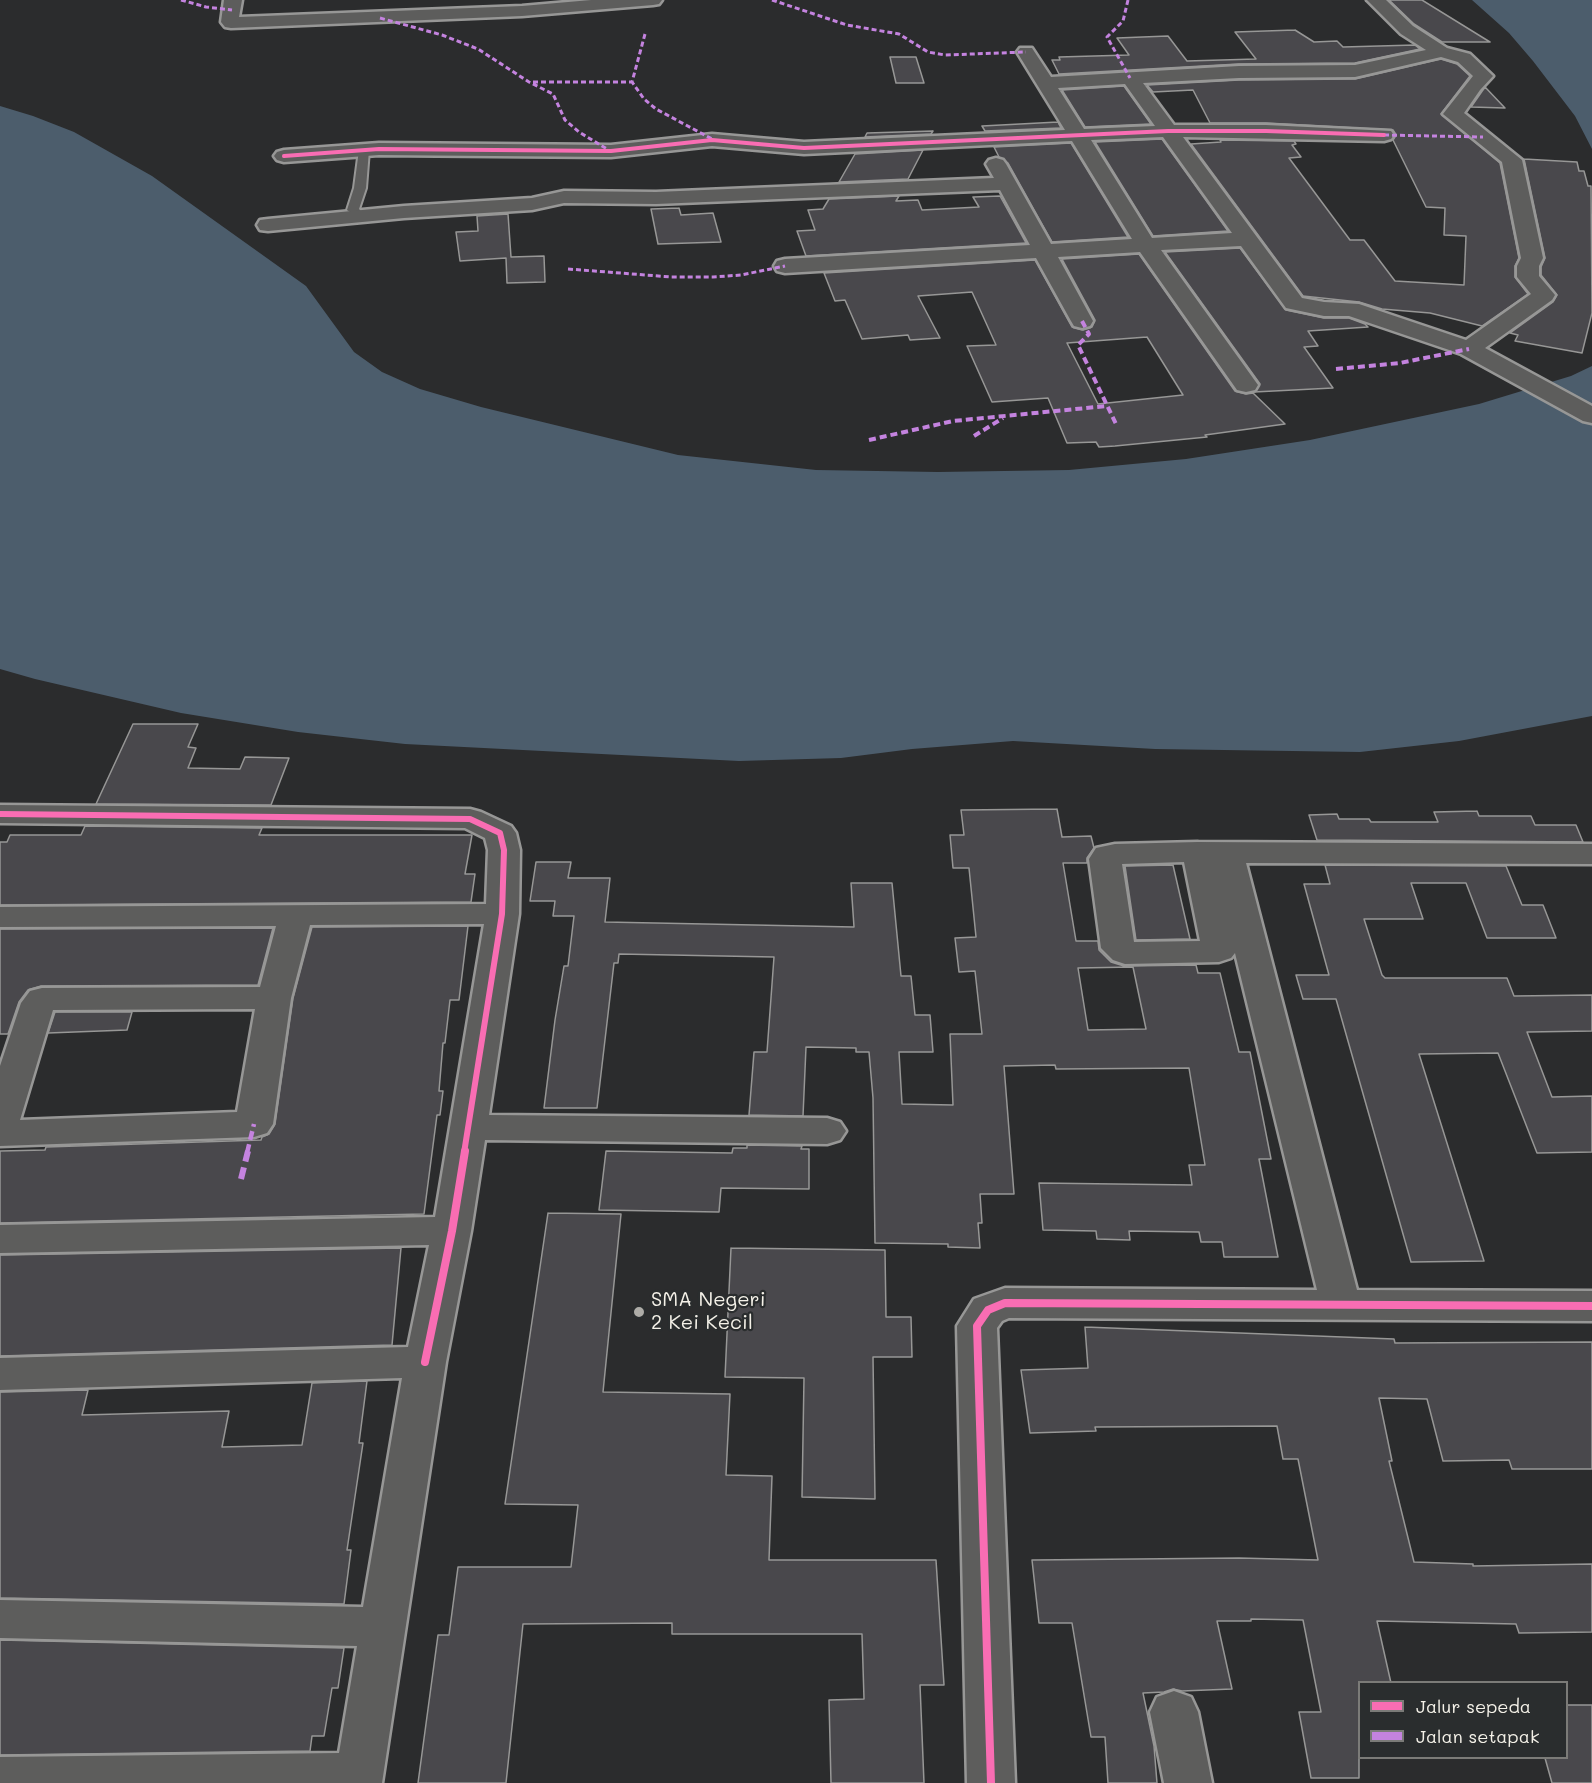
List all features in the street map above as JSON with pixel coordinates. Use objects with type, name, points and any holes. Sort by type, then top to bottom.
[{"type":"street","points":[[233,0],[231,23],[511,12],[653,0]]},
{"type":"street","points":[[1376,0],[1407,30],[1441,52],[1464,58],[1484,76],[1482,90],[1453,114],[1512,160],[1520,195],[1524,231],[1532,258],[1528,266],[1528,277],[1544,295],[1469,349]]},
{"type":"street","points":[[1026,52],[1146,245],[1246,385]]},
{"type":"street","points":[[1044,83],[1239,72],[1355,71],[1441,52]]},
{"type":"street","points":[[1130,78],[1245,239],[1297,304],[1324,309],[1351,309],[1469,349],[1592,416]]},
{"type":"street","points":[[1495,123],[1513,146],[1507,154]]},
{"type":"street","points":[[284,156],[364,150],[611,151],[712,140],[804,148],[1168,131],[1266,131],[1384,135]]},
{"type":"street","points":[[982,139],[1082,321]]},
{"type":"street","points":[[268,225],[359,215],[532,204],[564,197],[657,198],[1007,184]]},
{"type":"street","points":[[785,266],[1245,239]]},
{"type":"street","points":[[0,814],[470,819],[500,833],[504,850],[502,914],[469,1127],[452,1231],[425,1362],[359,1779],[0,1779]]},
{"type":"street","points":[[1341,1306],[1212,852],[1592,854]]},
{"type":"street","points":[[0,917],[502,914]]},
{"type":"street","points":[[0,1133],[254,1124],[274,998],[295,917]]},
{"type":"street","points":[[0,1123],[38,1003],[42,999],[274,998]]},
{"type":"street","points":[[469,1127],[827,1131]]},
{"type":"street","points":[[0,1239],[452,1231]]},
{"type":"street","points":[[990,1783],[977,1326],[988,1310],[1005,1303],[1592,1306]]},
{"type":"street","points":[[0,1374],[425,1362]]},
{"type":"street","points":[[0,1619],[382,1627]]},
{"type":"street","points":[[1174,1712],[1188,1783]]},
{"type":"lane","points":[[359,215],[353,210],[360,188],[364,150]]},
{"type":"water","points":[[1472,0],[1592,0],[1592,149],[1575,116],[1533,61],[1509,33]]},
{"type":"water","points":[[0,106],[74,132],[152,176],[306,286],[354,352],[382,372],[420,389],[481,407],[678,455],[816,470],[938,472],[1069,470],[1186,459],[1310,440],[1479,404],[1571,376],[1592,366],[1592,716],[1459,741],[1360,752],[1155,749],[1013,741],[912,749],[841,758],[739,761],[405,744],[298,732],[181,713],[0,669]]},
{"type":"building","points":[[1389,0],[1422,0],[1490,42],[1442,42],[1414,24]]},
{"type":"building","points":[[1295,30],[1314,42],[1337,41],[1343,47],[1415,45],[1420,49],[1355,63],[1239,64],[1059,74],[1052,60],[1060,60],[1059,57],[1129,55],[1117,38],[1168,36],[1187,61],[1256,59],[1235,32]]},
{"type":"building","points":[[890,57],[916,57],[924,83],[896,83]]},
{"type":"building","points":[[1441,59],[1457,64],[1470,76],[1441,114],[1500,163],[1519,258],[1515,266],[1515,277],[1528,294],[1482,326],[1430,313],[1382,309],[1359,302],[1303,296],[1191,144],[1221,142],[1220,140],[1294,141],[1296,144],[1292,145],[1301,157],[1289,158],[1350,240],[1364,240],[1395,281],[1464,285],[1466,236],[1444,235],[1445,208],[1426,207],[1393,140],[1396,135],[1393,130],[1266,123],[1210,123],[1193,90],[1153,92],[1147,85],[1239,80],[1355,79]]},
{"type":"building","points":[[1124,86],[1151,124],[1085,127],[1062,90]]},
{"type":"building","points":[[1485,87],[1505,108],[1471,107]]},
{"type":"building","points":[[1058,122],[1061,128],[985,131],[982,126]]},
{"type":"building","points":[[933,131],[931,134],[865,137],[867,133]]},
{"type":"building","points":[[1162,139],[1228,231],[1153,236],[1095,142]]},
{"type":"building","points":[[1071,143],[1128,237],[1052,242],[1008,163],[999,157],[994,147]]},
{"type":"building","points":[[923,150],[908,179],[839,182],[855,154]]},
{"type":"building","points":[[1524,159],[1577,162],[1579,171],[1584,171],[1588,186],[1591,186],[1592,313],[1582,353],[1515,341],[1518,335],[1510,333],[1553,302],[1557,295],[1541,275],[1541,267],[1545,258]]},
{"type":"building","points":[[899,196],[896,201],[918,200],[922,210],[979,207],[973,197],[1000,196],[1026,243],[806,256],[797,231],[815,230],[808,210],[823,209],[829,199]]},
{"type":"building","points":[[679,208],[681,215],[713,213],[721,242],[658,244],[651,209]]},
{"type":"building","points":[[508,214],[511,257],[544,256],[545,282],[507,283],[506,258],[460,261],[456,232],[478,231],[477,216]]},
{"type":"building","points":[[1240,248],[1286,310],[1324,318],[1349,318],[1368,327],[1308,331],[1318,346],[1304,347],[1333,388],[1254,392],[1260,384],[1165,252]]},
{"type":"building","points":[[1139,254],[1235,391],[1253,393],[1285,424],[1205,435],[1207,437],[1115,446],[1099,447],[1096,442],[1067,443],[1048,398],[992,402],[967,346],[996,345],[972,292],[918,296],[940,338],[910,340],[908,335],[862,339],[845,300],[835,301],[824,273],[1035,260],[1072,327],[1083,330],[1092,327],[1095,320],[1062,259]],"holes":[[[1147,337],[1183,395],[1098,404],[1067,343]]]},
{"type":"building","points":[[133,724],[198,724],[188,747],[196,748],[188,768],[240,769],[245,757],[289,758],[271,805],[96,804]]},
{"type":"building","points":[[1057,809],[1062,837],[1091,836],[1094,848],[1087,858],[1087,863],[1063,863],[1076,941],[1098,941],[1099,950],[1111,962],[1124,966],[1196,965],[1198,973],[1220,973],[1239,1052],[1250,1052],[1271,1159],[1259,1159],[1278,1257],[1224,1257],[1222,1242],[1201,1242],[1199,1232],[1129,1231],[1130,1240],[1097,1239],[1096,1231],[1043,1230],[1039,1183],[1192,1185],[1189,1165],[1205,1165],[1189,1068],[1056,1069],[1055,1065],[1004,1066],[1014,1194],[980,1194],[982,1223],[978,1223],[980,1248],[948,1247],[948,1244],[875,1243],[873,1098],[869,1052],[856,1052],[856,1048],[806,1047],[803,1116],[749,1115],[754,1052],[767,1052],[774,957],[619,954],[618,963],[614,963],[597,1108],[544,1108],[555,1020],[564,966],[568,966],[574,916],[553,916],[555,901],[530,901],[536,862],[571,862],[568,878],[610,878],[605,922],[854,927],[851,883],[892,883],[901,976],[911,976],[915,1015],[930,1015],[933,1052],[899,1052],[902,1104],[953,1105],[950,1034],[982,1034],[975,971],[959,972],[955,938],[976,937],[969,868],[953,868],[950,835],[964,835],[961,810]],"holes":[[[1133,967],[1146,1029],[1088,1030],[1078,968]]]},
{"type":"building","points":[[1477,811],[1479,816],[1531,816],[1535,825],[1576,825],[1583,842],[1317,840],[1309,815],[1337,814],[1339,819],[1369,819],[1371,822],[1438,822],[1434,812]]},
{"type":"building","points":[[85,826],[262,828],[259,835],[472,835],[465,874],[475,874],[471,902],[0,905],[0,842],[7,842],[10,835],[81,835]]},
{"type":"building","points":[[1173,865],[1190,939],[1136,940],[1125,866]]},
{"type":"building","points":[[1325,865],[1506,866],[1522,905],[1543,905],[1556,938],[1487,938],[1466,883],[1411,883],[1423,919],[1364,919],[1382,975],[1385,978],[1507,978],[1514,996],[1592,995],[1592,1031],[1527,1032],[1552,1097],[1592,1096],[1592,1152],[1537,1153],[1498,1053],[1419,1054],[1484,1261],[1411,1262],[1336,999],[1303,999],[1296,975],[1329,975],[1304,884],[1330,884]]},
{"type":"building","points":[[468,926],[459,1000],[450,1000],[445,1043],[443,1043],[439,1091],[443,1091],[440,1115],[437,1115],[424,1214],[0,1223],[0,1151],[45,1150],[46,1147],[261,1140],[269,1134],[275,1124],[293,998],[312,927]]},
{"type":"building","points":[[273,928],[258,985],[41,986],[28,990],[19,1002],[8,1034],[0,1034],[0,929]]},
{"type":"building","points":[[55,1012],[132,1012],[127,1030],[48,1033]]},
{"type":"building","points":[[747,1145],[802,1146],[801,1149],[809,1149],[809,1189],[721,1188],[719,1212],[599,1210],[606,1151],[732,1153],[733,1148],[747,1148]]},
{"type":"building","points":[[548,1213],[621,1214],[603,1392],[730,1394],[726,1475],[772,1476],[769,1560],[936,1560],[944,1685],[920,1685],[924,1783],[831,1783],[829,1700],[864,1699],[862,1634],[672,1634],[672,1623],[523,1624],[506,1783],[418,1783],[438,1635],[449,1635],[458,1567],[571,1567],[578,1505],[505,1504]]},
{"type":"building","points":[[401,1248],[392,1345],[0,1356],[0,1255]]},
{"type":"building","points":[[731,1248],[885,1250],[886,1317],[911,1317],[912,1357],[873,1357],[875,1499],[802,1497],[804,1378],[725,1377]]},
{"type":"building","points":[[1085,1327],[1394,1339],[1395,1343],[1592,1342],[1592,1469],[1512,1469],[1509,1460],[1443,1461],[1427,1399],[1379,1398],[1392,1461],[1389,1461],[1414,1562],[1473,1564],[1473,1566],[1592,1564],[1592,1632],[1519,1633],[1516,1624],[1377,1621],[1391,1681],[1358,1681],[1359,1778],[1311,1778],[1299,1712],[1321,1712],[1303,1620],[1217,1621],[1232,1689],[1182,1691],[1173,1689],[1143,1693],[1154,1746],[1157,1783],[1108,1783],[1105,1737],[1091,1737],[1072,1623],[1039,1623],[1032,1560],[1239,1558],[1318,1560],[1298,1459],[1283,1459],[1277,1426],[1095,1427],[1096,1431],[1030,1433],[1021,1370],[1088,1368]]},
{"type":"building","points":[[367,1381],[359,1443],[363,1443],[347,1550],[351,1550],[344,1604],[0,1598],[0,1392],[88,1390],[82,1415],[229,1411],[222,1447],[302,1445],[312,1383]]},
{"type":"building","points":[[0,1640],[344,1648],[338,1688],[332,1688],[324,1736],[312,1736],[310,1751],[0,1755]]},
{"type":"building","points":[[1568,1705],[1592,1705],[1592,1783],[1552,1783],[1545,1759],[1568,1759]]},
{"type":"marked path","points":[[181,0],[206,7],[232,10]]},
{"type":"marked path","points":[[772,0],[847,25],[899,34],[928,52],[945,55],[1026,52]]},
{"type":"marked path","points":[[1128,0],[1123,21],[1107,37],[1130,78]]},
{"type":"marked path","points":[[380,18],[442,35],[478,49],[529,82],[553,94],[565,120],[579,132],[607,149]]},
{"type":"marked path","points":[[645,34],[632,82],[644,99],[656,109],[712,139]]},
{"type":"marked path","points":[[533,82],[632,82]]},
{"type":"marked path","points":[[1384,135],[1483,137]]},
{"type":"marked path","points":[[568,269],[671,277],[713,277],[741,275],[785,266]]},
{"type":"marked path","points":[[1082,321],[1089,334],[1078,345],[1117,426]]},
{"type":"marked path","points":[[1336,369],[1400,363],[1469,349]]},
{"type":"marked path","points":[[869,440],[953,421],[1107,406]]},
{"type":"marked path","points":[[974,436],[1003,418]]},
{"type":"marked path","points":[[241,1179],[254,1124]]},
{"type":"cycle path","points":[[284,156],[379,149],[611,151],[712,140],[804,148],[1168,131],[1266,131],[1384,135]]},
{"type":"cycle path","points":[[0,814],[470,819],[500,833],[504,850],[502,914],[452,1231],[425,1362]]},
{"type":"cycle path","points":[[991,1783],[977,1326],[988,1310],[1005,1303],[1592,1306]]},
{"type":"place","name":"SMA Negeri 2 Kei Kecil","points":[[639,1312]]}]
